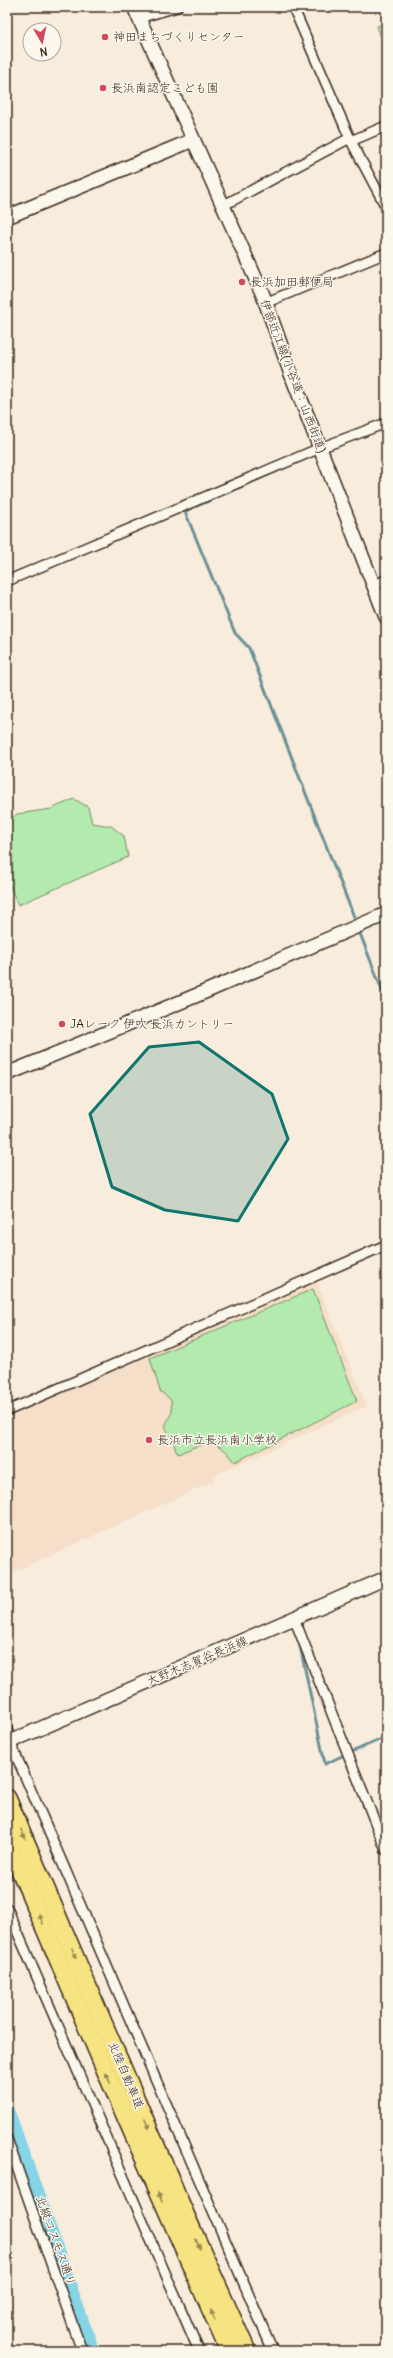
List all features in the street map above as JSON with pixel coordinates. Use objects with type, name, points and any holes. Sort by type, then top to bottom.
[{"type":"highway","name":"北陸自動車道","points":[[7,1798],[186,2216],[247,2351]]},
{"type":"highway","name":"北陸自動車道","points":[[7,1840],[116,2096],[229,2351]]},
{"type":"main road","name":"伊部近江線(小谷道：山西街道)","points":[[136,12],[193,140],[224,205],[264,299],[386,617]]},
{"type":"main road","points":[[7,217],[193,140]]},
{"type":"main road","points":[[7,1074],[386,914]]},
{"type":"main road","name":"大野木志賀谷長浜線","points":[[8,1738],[386,1578]]},
{"type":"street","points":[[136,12],[177,7]]},
{"type":"street","points":[[293,7],[351,139],[386,207]]},
{"type":"street","points":[[224,205],[351,139],[386,126]]},
{"type":"street","points":[[264,299],[386,253]]},
{"type":"street","points":[[7,581],[320,448],[386,423]]},
{"type":"street","points":[[374,585],[386,580]]},
{"type":"street","points":[[7,1411],[386,1245]]},
{"type":"street","points":[[294,1618],[386,1850]]},
{"type":"street","points":[[8,1738],[273,2351]]},
{"type":"street","points":[[7,1908],[199,2351]]},
{"type":"street","name":"北縦コスモス通り","points":[[7,2139],[82,2351]]},
{"type":"highlighted area","points":[[199,1042],[272,1094],[288,1139],[238,1221],[165,1210],[112,1187],[90,1114],[149,1047]]},
{"type":"shaded area","name":"長浜市立長浜南小学校","points":[[316,1281],[367,1406],[213,1476],[214,1481],[7,1575],[7,1416]]},
{"type":"green space","points":[[386,23],[386,51],[377,26]]},
{"type":"green space","points":[[74,799],[88,807],[92,823],[111,826],[124,836],[128,857],[18,905],[7,879],[7,822],[17,814],[51,809]]},
{"type":"green space","points":[[313,1289],[357,1401],[235,1462],[222,1448],[209,1444],[195,1447],[178,1454],[165,1426],[172,1412],[171,1400],[160,1391],[150,1358]]},
{"type":"waterway","points":[[250,483],[307,457]]},
{"type":"waterway","points":[[245,485],[185,511],[235,633],[249,648],[354,917]]},
{"type":"waterway","points":[[359,931],[386,1000]]},
{"type":"waterway","points":[[299,1641],[325,1764],[342,1756]]},
{"type":"waterway","points":[[354,1751],[386,1737]]},
{"type":"waterway","points":[[7,2114],[91,2351]]},
{"type":"place","name":"神田まちづくりセンター","points":[[105,37]]},
{"type":"place","name":"長浜南認定こども園","points":[[103,88]]},
{"type":"place","name":"長浜加田郵便局","points":[[242,282]]},
{"type":"place","name":"JAレーク 伊吹 長浜カントリー","points":[[62,1024]]},
{"type":"place","name":"長浜市立長浜南小学校","points":[[149,1440]]}]
